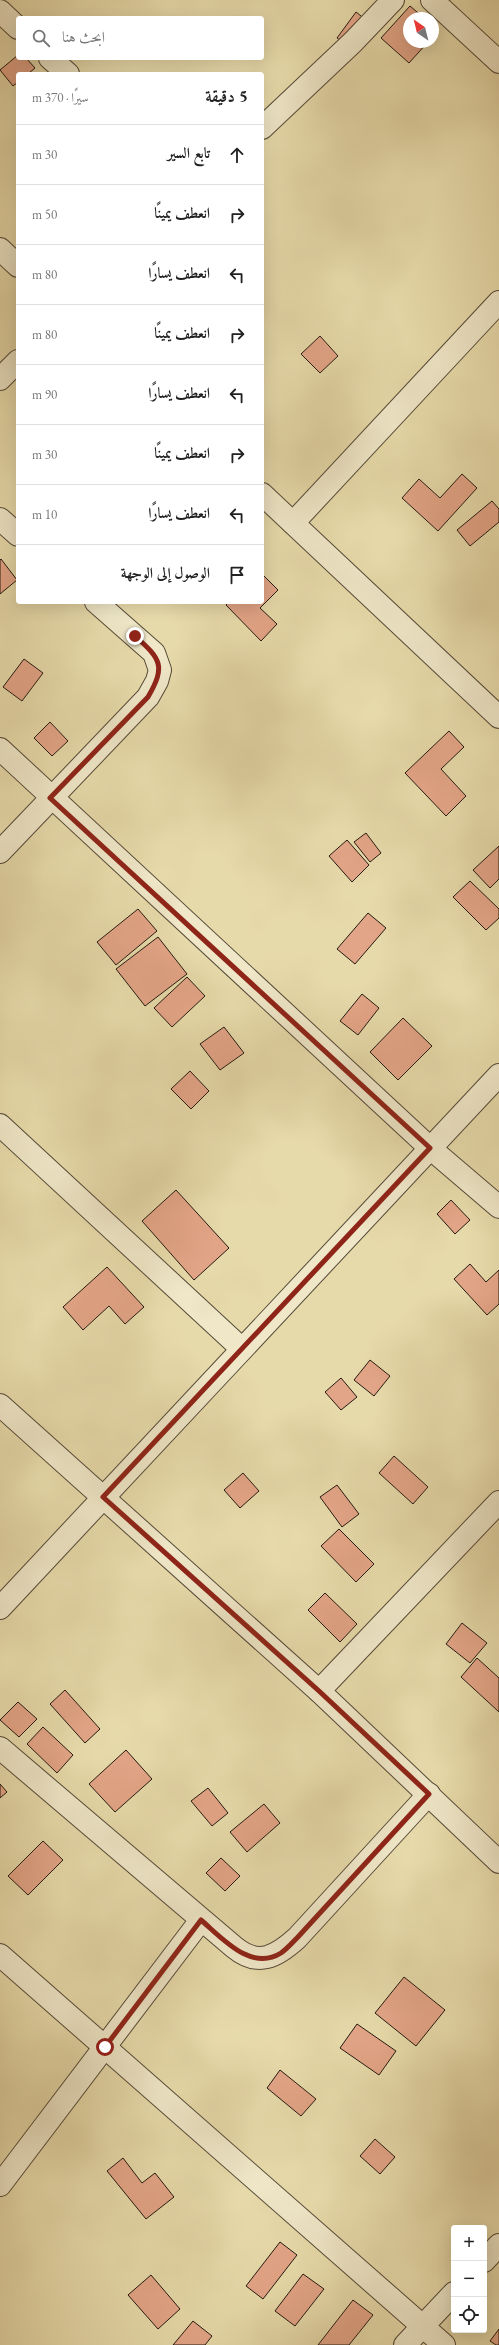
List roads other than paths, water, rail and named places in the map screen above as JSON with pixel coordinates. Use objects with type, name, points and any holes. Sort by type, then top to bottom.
[{"type":"street","points":[[264,126],[354,42],[393,0]]},
{"type":"street","points":[[432,0],[499,62]]},
{"type":"street","points":[[0,11],[16,26]]},
{"type":"street","points":[[52,60],[66,72]]},
{"type":"street","points":[[0,249],[16,264]]},
{"type":"street","points":[[293,523],[499,302]]},
{"type":"street","points":[[0,379],[16,363]]},
{"type":"street","points":[[264,496],[499,718]]},
{"type":"street","points":[[0,519],[16,533]]},
{"type":"street","points":[[0,852],[148,697],[157,681],[160,670],[154,653],[98,604]]},
{"type":"street","points":[[0,749],[50,798],[430,1148],[499,1207]]},
{"type":"street","points":[[0,1608],[499,1075]]},
{"type":"street","points":[[0,1126],[242,1349]]},
{"type":"street","points":[[0,1405],[319,1691],[499,1862]]},
{"type":"street","points":[[319,1691],[499,1502]]},
{"type":"street","points":[[0,1748],[244,1955],[263,1958],[280,1953],[297,1938],[429,1794]]},
{"type":"street","points":[[0,2185],[201,1920]]},
{"type":"street","points":[[0,1955],[444,2345]]},
{"type":"street","points":[[487,2258],[499,2245]]},
{"type":"street","points":[[405,2345],[451,2296]]}]
